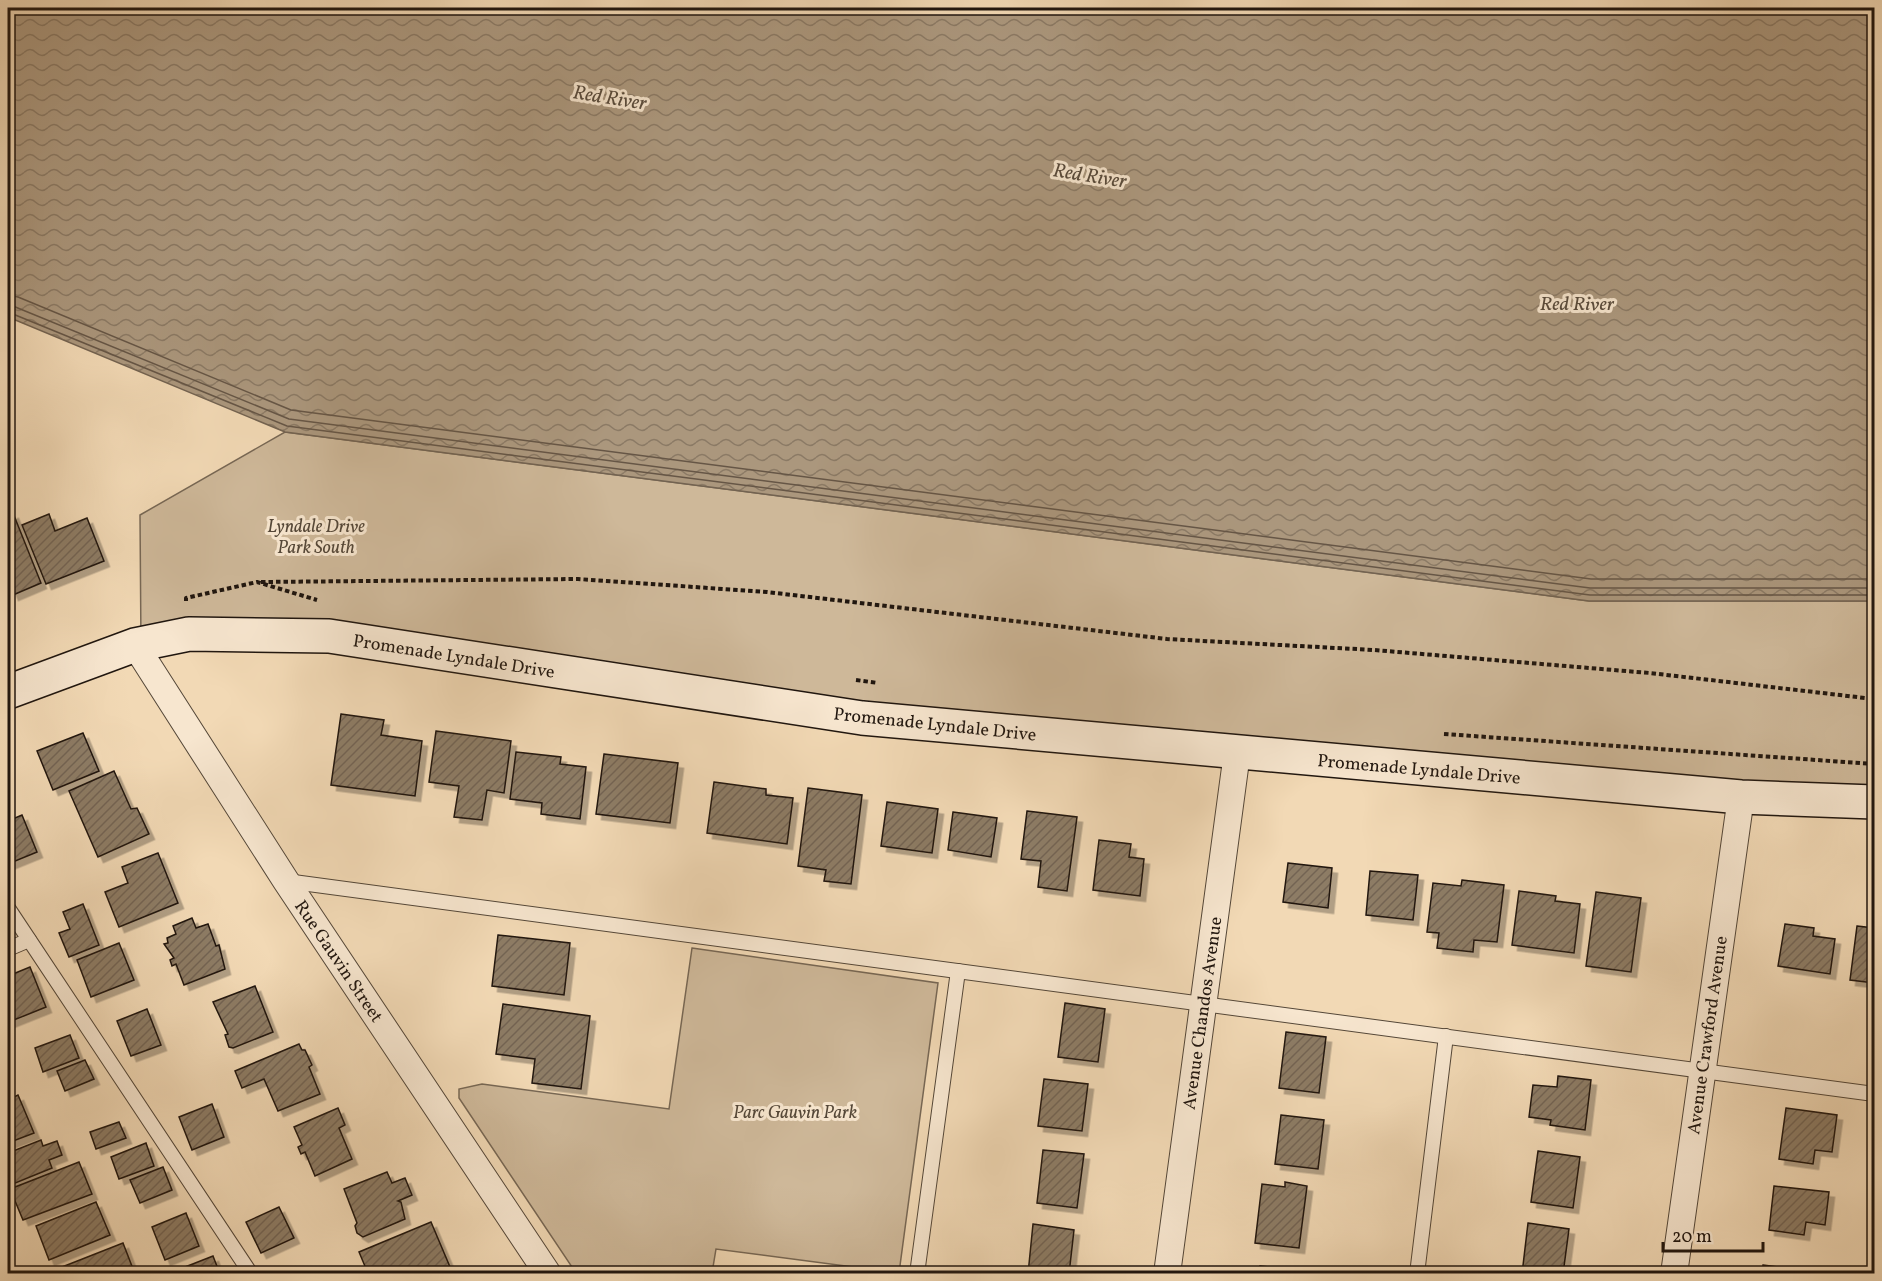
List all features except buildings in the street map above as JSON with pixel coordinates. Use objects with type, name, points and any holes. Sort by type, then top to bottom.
[{"type":"street","name":"Promenade Lyndale Drive","points":[[8,692],[135,645],[189,634],[329,636],[862,718],[1741,797],[1875,802]]},
{"type":"street","name":"Rue Gauvin Street","points":[[135,645],[286,881],[549,1274]]},
{"type":"street","name":"Avenue Chandos Avenue","points":[[1167,1274],[1237,753]]},
{"type":"street","name":"Avenue Crawford Avenue","points":[[1674,1274],[1741,797]]},
{"type":"lane","points":[[286,881],[1875,1094]]},
{"type":"lane","points":[[8,908],[251,1274]]},
{"type":"lane","points":[[8,950],[29,940]]},
{"type":"lane","points":[[917,1274],[958,971]]},
{"type":"lane","points":[[1417,1274],[1446,1036]]},
{"type":"path","points":[[189,634],[186,598],[257,582],[578,579],[755,591],[1167,639],[1374,650],[1650,673],[1875,699]]},
{"type":"path","points":[[257,582],[326,601]]},
{"type":"path","points":[[852,680],[887,684]]},
{"type":"path","points":[[1440,733],[1723,755],[1875,764]]},
{"type":"green space","name":"Lyndale Drive Park South","points":[[285,432],[1589,601],[1874,601],[1874,802],[1237,753],[329,636],[141,647],[140,515]]},
{"type":"green space","name":"Parc Gauvin Park","points":[[692,948],[938,983],[899,1273],[716,1249],[712,1273],[576,1273],[459,1098],[459,1089],[482,1084],[669,1109]]},
{"type":"water","name":"Red River","points":[[8,8],[1874,8],[1874,601],[1589,601],[285,432],[8,317]]}]
